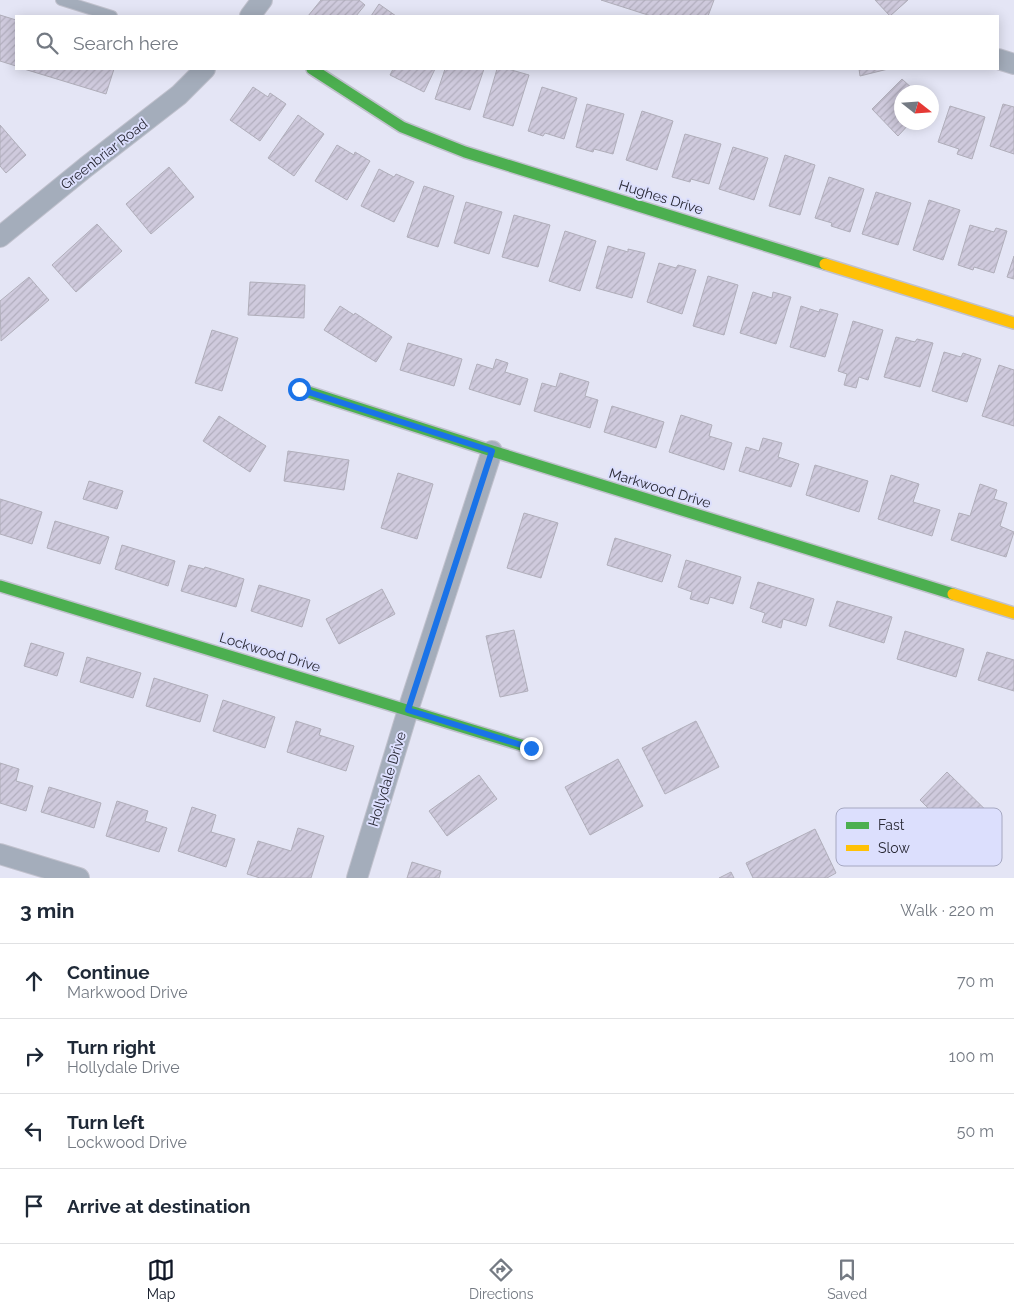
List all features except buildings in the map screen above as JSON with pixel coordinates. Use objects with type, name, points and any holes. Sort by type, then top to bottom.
[{"type":"street","points":[[251,15],[262,0]]},
{"type":"street","points":[[999,58],[1014,64]]},
{"type":"street","name":"Hughes Drive","points":[[314,70],[402,127],[466,152],[1014,323]]},
{"type":"street","name":"Greenbriar Road","points":[[0,237],[179,95],[198,71]]},
{"type":"street","name":"Markwood Drive","points":[[299,389],[1014,613]]},
{"type":"street","name":"Hollydale Drive","points":[[357,878],[408,710],[492,451]]},
{"type":"street","name":"Lockwood Drive","points":[[0,586],[531,748]]},
{"type":"street","points":[[0,854],[79,878]]},
{"type":"lane","points":[[61,0],[109,15]]},
{"type":"traffic: fast","points":[[314,70],[402,127],[465,152],[825,264]]},
{"type":"traffic: fast","points":[[299,389],[953,594]]},
{"type":"traffic: fast","points":[[0,586],[531,748]]},
{"type":"traffic: slow","points":[[825,264],[1014,323]]},
{"type":"traffic: slow","points":[[953,594],[1014,613]]},
{"type":"route","points":[[299,389],[492,451],[408,710],[531,748]]}]
